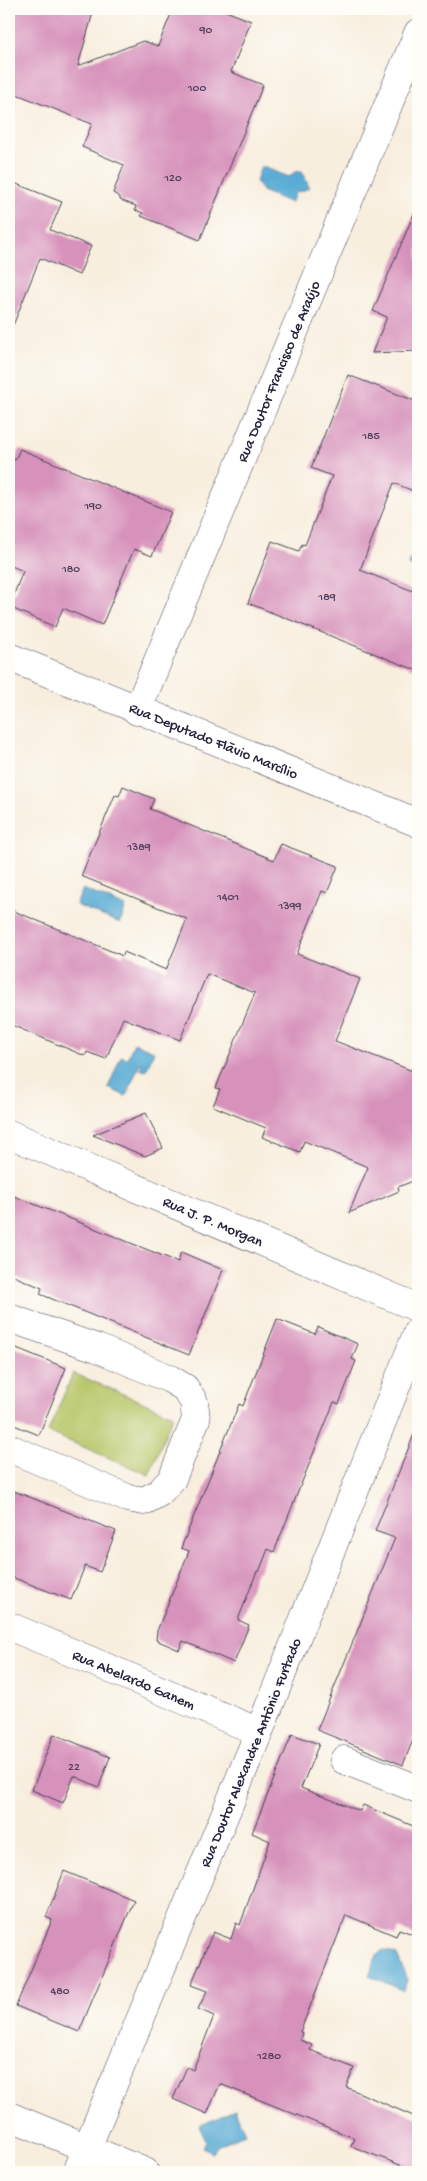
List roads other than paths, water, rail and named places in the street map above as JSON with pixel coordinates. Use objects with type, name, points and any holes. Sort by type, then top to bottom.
[{"type":"street","name":"Rua Doutor Francisco de Araújo","points":[[137,711],[418,33]]},
{"type":"street","name":"Rua Deputado Flãvio Marcílio","points":[[9,657],[137,711],[418,823]]},
{"type":"street","name":"Rua J. P. Morgan","points":[[9,1134],[418,1308]]},
{"type":"street","points":[[9,1318],[97,1348],[170,1379],[185,1388],[194,1402],[196,1419],[172,1480],[159,1493],[144,1501],[127,1498],[9,1448]]},
{"type":"street","name":"Rua Doutor Alexandre Antônio Furtado","points":[[82,2161],[259,1732],[418,1332]]},
{"type":"street","name":"Rua Abelardo Ganem","points":[[9,1626],[259,1732]]},
{"type":"street","points":[[344,1760],[418,1789]]},
{"type":"street","points":[[9,2116],[82,2161],[145,2172]]},
{"type":"water","points":[[261,166],[289,177],[296,171],[302,171],[309,187],[303,191],[296,192],[291,203],[262,191],[256,181]]},
{"type":"water","points":[[418,542],[418,569],[409,565]]},
{"type":"water","points":[[83,889],[126,907],[120,923],[76,905]]},
{"type":"water","points":[[134,1043],[154,1051],[146,1071],[140,1069],[142,1064],[140,1063],[126,1096],[108,1088],[121,1056],[127,1059]]},
{"type":"water","points":[[383,1950],[397,1955],[407,1980],[404,1991],[369,1975],[377,1955]]},
{"type":"water","points":[[235,2110],[245,2133],[217,2146],[213,2153],[202,2148],[206,2141],[199,2126]]}]
